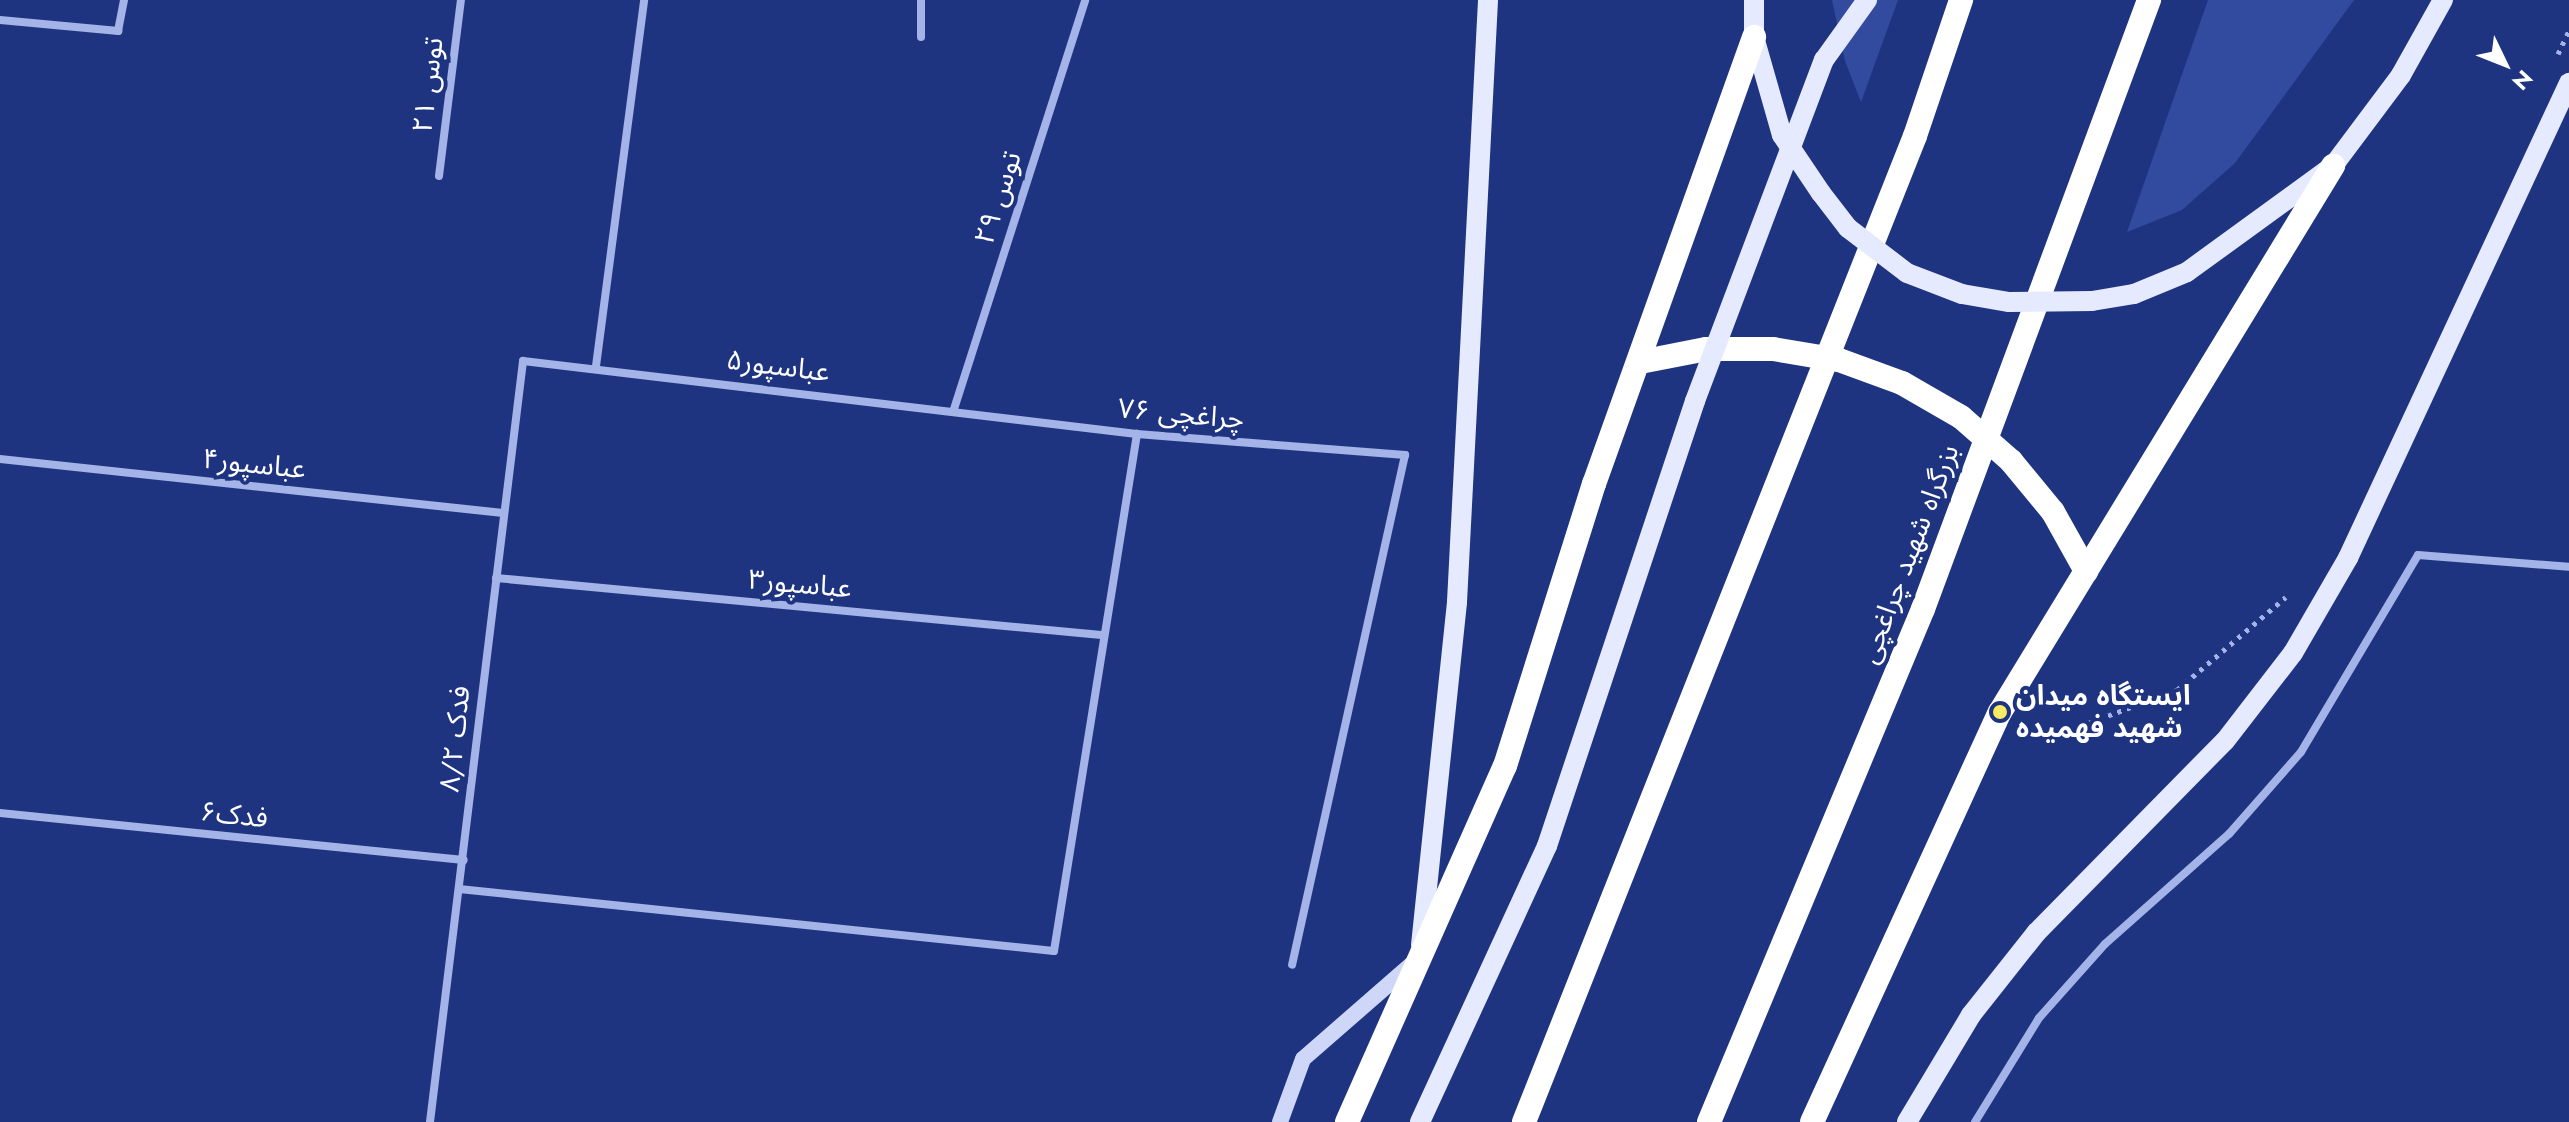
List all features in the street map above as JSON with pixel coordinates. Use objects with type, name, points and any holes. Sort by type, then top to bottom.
[{"type":"highway","points":[[1524,1122],[1904,166],[1961,0]]},
{"type":"highway","name":"بزرگراه شهید چراغچی","points":[[1709,1122],[1923,609],[2149,0]]},
{"type":"highway","points":[[1347,1122],[1505,766],[1594,484],[1754,37]]},
{"type":"highway","points":[[1812,1122],[2000,712],[2333,166]]},
{"type":"highway","points":[[1640,362],[1706,349],[1773,349],[1839,360],[1902,383],[1961,417],[2011,461],[2053,512],[2086,571]]},
{"type":"main road","points":[[1420,957],[1457,602],[1488,0]]},
{"type":"main road","points":[[1754,0],[1754,37],[1782,135],[1848,228],[1907,273],[1962,294],[2009,302],[2092,301],[2134,294],[2187,272],[2333,166],[2401,75],[2443,0]]},
{"type":"main road","points":[[1420,1122],[1547,846],[1695,401],[1824,60],[1867,0]]},
{"type":"main road","points":[[1907,1122],[1971,1015],[2036,933],[2225,741],[2293,653],[2348,558],[2569,83]]},
{"type":"street","points":[[0,20],[118,31],[124,0]]},
{"type":"street","name":"توس ۲۱","points":[[439,176],[461,0]]},
{"type":"street","points":[[596,366],[644,0]]},
{"type":"street","points":[[921,0],[921,37]]},
{"type":"street","name":"توس ۲۹","points":[[954,409],[1085,0]]},
{"type":"street","name":"عباسپور۵","points":[[523,361],[596,366],[954,409]]},
{"type":"street","name":"فدک ۸/۲","points":[[430,1122],[523,361]]},
{"type":"street","name":"چراغچی ۷۶","points":[[954,409],[1137,434],[1405,455],[1292,965]]},
{"type":"street","points":[[459,889],[1054,951],[1101,635],[1137,434]]},
{"type":"street","name":"عباسپور۴","points":[[0,459],[503,513]]},
{"type":"street","points":[[1975,1122],[2039,1018],[2105,944],[2229,834],[2301,752],[2418,555],[2569,567]]},
{"type":"street","name":"عباسپور۳","points":[[496,578],[1101,635]]},
{"type":"street","name":"فدک۶","points":[[0,813],[464,860]]},
{"type":"street","points":[[1280,1122],[1303,1059],[1420,957]]},
{"type":"path","points":[[2556,58],[2569,30]]},
{"type":"path","points":[[2080,726],[2177,690],[2290,593]]},
{"type":"shaded area","points":[[1832,0],[1898,0],[1861,102],[1845,61]]},
{"type":"shaded area","points":[[2208,0],[2354,0],[2235,163],[2182,210],[2127,232]]},
{"type":"place","name":"ایستگاه میدان شهید فهمیده","points":[[2000,712]]}]
